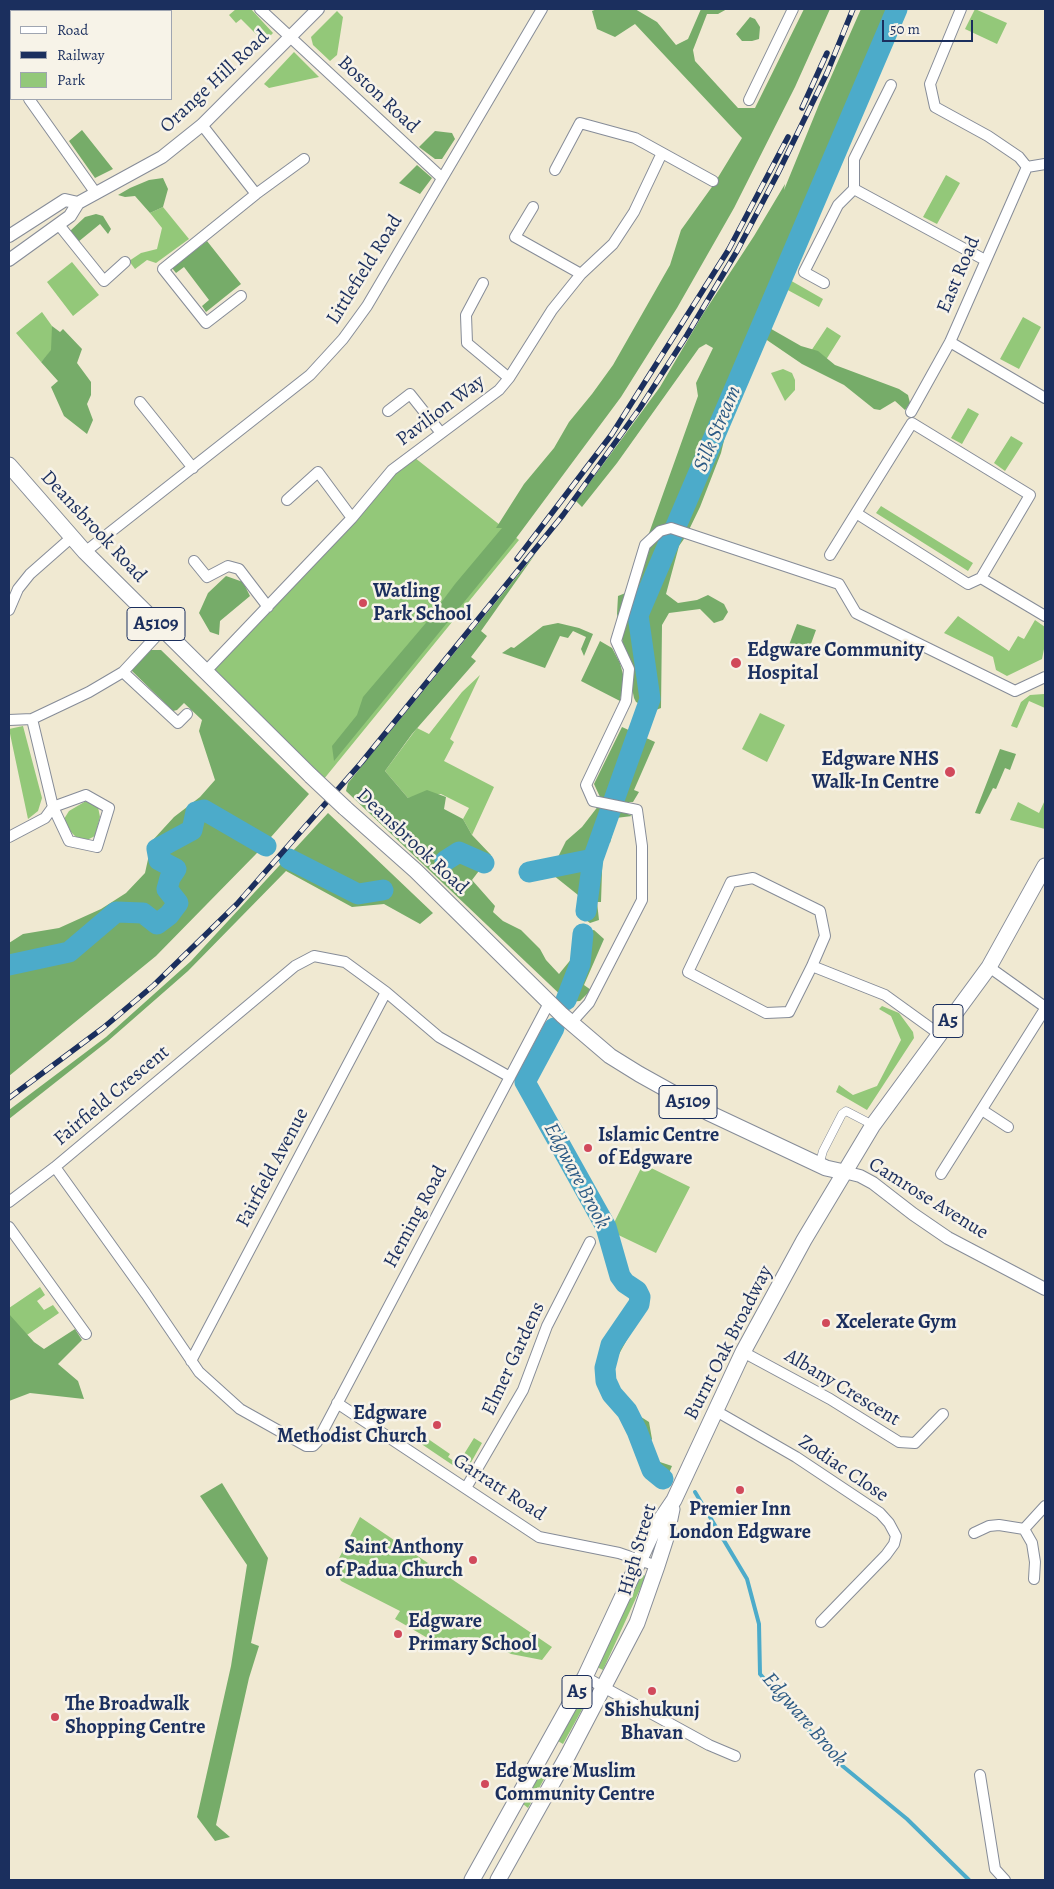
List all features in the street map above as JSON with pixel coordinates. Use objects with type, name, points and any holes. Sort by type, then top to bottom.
[{"type":"main road","name":"Deansbrook Road","points":[[11,472],[85,552],[311,776],[422,877],[549,1003],[610,1056],[674,1095],[819,1165],[844,1172]]},
{"type":"main road","name":"A5","points":[[844,1172],[873,1125],[989,967],[1045,866]]},
{"type":"main road","name":"Burnt Oak Broadway","points":[[674,1500],[744,1352],[844,1172]]},
{"type":"main road","name":"High Street","points":[[472,1880],[585,1677],[653,1531],[674,1500]]},
{"type":"main road","name":"High Street","points":[[498,1880],[604,1688],[637,1623],[666,1538],[674,1500]]},
{"type":"street","name":"Boston Road","points":[[260,9],[442,178]]},
{"type":"street","name":"Orange Hill Road","points":[[9,260],[70,216],[78,203],[162,157],[202,125],[318,9]]},
{"type":"street","name":"Littlefield Road","points":[[85,552],[310,375],[343,339],[367,306],[542,9]]},
{"type":"street","points":[[749,100],[793,9]]},
{"type":"street","points":[[961,9],[930,84],[935,107],[988,136],[1019,157],[1027,167],[1045,164]]},
{"type":"street","points":[[824,283],[804,272],[838,205],[854,189],[854,159],[891,85]]},
{"type":"street","points":[[30,100],[95,192]]},
{"type":"street","points":[[555,170],[580,123],[635,138],[713,181]]},
{"type":"street","points":[[202,125],[256,194]]},
{"type":"street","name":"Pavilion Way","points":[[205,672],[352,518],[392,470],[500,390],[552,310],[581,274],[613,244],[634,212],[662,153]]},
{"type":"street","points":[[241,296],[206,323],[163,269],[256,194],[304,159]]},
{"type":"street","name":"East Road","points":[[912,412],[950,342],[1027,167]]},
{"type":"street","points":[[854,189],[985,260]]},
{"type":"street","name":"Orange Hill Road","points":[[9,236],[65,200],[78,203]]},
{"type":"street","points":[[533,207],[515,237],[581,274]]},
{"type":"street","points":[[39,217],[59,225],[104,280],[125,262]]},
{"type":"street","points":[[483,282],[466,315],[467,342],[509,378]]},
{"type":"street","points":[[950,342],[1045,398]]},
{"type":"street","points":[[388,411],[410,394],[441,433]]},
{"type":"street","points":[[140,402],[193,468]]},
{"type":"street","points":[[830,555],[856,513],[912,424],[1030,495],[981,578],[968,584],[856,513]]},
{"type":"street","points":[[287,500],[318,472],[352,518]]},
{"type":"street","points":[[571,1023],[589,1002],[642,900],[642,846],[637,810],[593,801],[586,785],[626,701],[629,669],[616,641],[645,545],[660,531],[671,528],[839,584],[856,613],[1015,691],[1045,677]]},
{"type":"street","points":[[9,610],[18,589],[30,574],[72,538]]},
{"type":"street","points":[[194,561],[207,577],[228,566],[239,569],[268,607]]},
{"type":"street","points":[[981,578],[1045,616]]},
{"type":"street","points":[[9,720],[32,719],[89,692],[123,672],[162,630]]},
{"type":"street","points":[[123,672],[178,723],[187,714]]},
{"type":"street","points":[[9,837],[45,818],[53,807],[86,795],[109,808],[96,846],[68,840],[53,807],[32,719]]},
{"type":"street","points":[[753,878],[820,911],[825,936],[812,966],[788,1012],[766,1013],[688,972],[731,882],[753,878]]},
{"type":"street","name":"Fairfield Crescent","points":[[312,1446],[306,1446],[240,1409],[198,1372],[146,1294],[55,1167],[295,966],[314,956],[345,962],[386,992],[439,1037],[510,1077]]},
{"type":"street","points":[[812,966],[886,995],[939,1034]]},
{"type":"street","points":[[941,1174],[1045,1008],[989,967]]},
{"type":"street","name":"Fairfield Avenue","points":[[191,1361],[386,992]]},
{"type":"street","name":"Heming Road","points":[[312,1446],[317,1442],[549,1003]]},
{"type":"street","points":[[982,1110],[1008,1127]]},
{"type":"street","points":[[819,1165],[823,1151],[842,1114],[846,1111],[873,1125]]},
{"type":"street","points":[[9,1202],[55,1167]]},
{"type":"street","name":"Camrose Avenue","points":[[844,1172],[860,1176],[873,1183],[948,1238],[1044,1286]]},
{"type":"street","points":[[9,1227],[86,1334]]},
{"type":"street","name":"Elmer Gardens","points":[[466,1488],[524,1390],[548,1326],[590,1242]]},
{"type":"street","name":"Albany Crescent","points":[[744,1352],[830,1399],[899,1442],[915,1443],[943,1414]]},
{"type":"street","name":"Garratt Road","points":[[337,1403],[539,1537],[619,1553],[657,1566]]},
{"type":"street","name":"Zodiac Close","points":[[716,1411],[796,1456],[868,1504],[885,1518],[896,1536],[894,1544],[886,1555],[821,1622]]},
{"type":"street","points":[[1024,1529],[1045,1506]]},
{"type":"street","points":[[974,1533],[988,1526],[999,1525],[1024,1529]]},
{"type":"street","points":[[1024,1529],[1032,1544],[1034,1579]]},
{"type":"street","points":[[585,1677],[709,1745],[735,1756]]},
{"type":"street","points":[[980,1775],[995,1869],[1005,1880]]},
{"type":"green space","points":[[236,9],[251,9],[273,33],[264,42],[241,19],[236,23],[229,15]]},
{"type":"green space","points":[[597,9],[635,9],[657,22],[676,45],[688,39],[701,9],[727,9],[718,14],[707,14],[693,50],[695,61],[738,108],[755,108],[804,9],[830,9],[795,87],[734,208],[677,308],[621,397],[514,541],[334,761],[332,746],[357,715],[363,697],[425,624],[455,584],[502,528],[496,528],[524,484],[554,448],[569,422],[613,365],[670,265],[681,230],[714,184],[742,138],[635,24],[615,37],[597,29],[592,11]]},
{"type":"green space","points":[[861,9],[906,9],[766,326],[801,346],[818,351],[835,365],[899,389],[908,395],[910,403],[905,410],[895,401],[880,410],[874,409],[844,385],[802,364],[761,336],[726,432],[721,453],[700,507],[679,546],[666,594],[678,603],[697,600],[708,595],[724,604],[728,612],[723,620],[714,623],[700,609],[669,613],[662,625],[661,708],[656,710],[648,708],[636,702],[634,698],[617,614],[618,596],[628,592],[698,396],[696,383],[713,348],[706,344],[699,348],[617,463],[582,507],[576,501],[660,387],[703,314],[754,236],[785,184],[784,190]]},
{"type":"green space","points":[[975,9],[1007,23],[997,44],[965,29]]},
{"type":"green space","points":[[337,11],[343,17],[337,55],[330,61],[313,45],[311,37]]},
{"type":"green space","points":[[750,17],[755,19],[760,27],[759,39],[742,41],[736,34]]},
{"type":"green space","points":[[294,52],[319,77],[269,88],[264,84]]},
{"type":"green space","points":[[82,130],[113,169],[95,178],[69,141]]},
{"type":"green space","points":[[435,131],[452,133],[455,139],[442,159],[435,159],[419,147]]},
{"type":"green space","points":[[417,165],[432,178],[420,194],[399,183]]},
{"type":"green space","points":[[946,175],[960,183],[937,224],[923,217]]},
{"type":"green space","points":[[163,178],[168,189],[163,207],[150,213],[135,196],[125,197],[118,195],[149,180]]},
{"type":"green space","points":[[163,207],[189,239],[156,263],[147,260],[135,269],[129,261],[141,253],[157,249],[162,228],[150,213]]},
{"type":"green space","points":[[96,214],[103,216],[111,229],[108,234],[100,224],[78,242],[70,231],[85,217]]},
{"type":"green space","points":[[207,241],[241,284],[206,312],[202,306],[209,300],[184,267],[176,273],[172,268]]},
{"type":"green space","points":[[72,262],[99,295],[73,316],[47,282]]},
{"type":"green space","points":[[788,279],[823,299],[819,307],[784,288]]},
{"type":"green space","points":[[42,312],[52,326],[52,350],[41,362],[16,333]]},
{"type":"green space","points":[[1023,317],[1041,327],[1019,369],[1000,359]]},
{"type":"green space","points":[[52,326],[60,332],[63,329],[82,349],[77,363],[91,382],[91,395],[87,404],[93,420],[87,434],[64,416],[51,387],[58,381],[41,362],[51,350]]},
{"type":"green space","points":[[827,327],[841,336],[824,363],[809,354]]},
{"type":"green space","points":[[783,369],[792,373],[795,380],[795,390],[785,401],[771,373]]},
{"type":"green space","points":[[968,408],[979,414],[962,444],[951,438]]},
{"type":"green space","points":[[1011,436],[1023,443],[1005,471],[994,463]]},
{"type":"green space","points":[[410,454],[519,540],[319,785],[205,672]]},
{"type":"green space","points":[[881,506],[973,563],[968,571],[876,513]]},
{"type":"green space","points":[[536,553],[481,631],[487,636],[471,657],[476,661],[412,734],[385,771],[408,798],[427,790],[446,797],[444,809],[463,819],[472,835],[491,855],[472,880],[495,906],[493,912],[503,921],[521,930],[540,949],[546,960],[559,974],[577,952],[578,933],[594,930],[604,939],[584,985],[591,990],[580,1001],[568,1002],[346,791],[348,783]]},
{"type":"green space","points":[[226,576],[243,582],[250,596],[220,621],[219,635],[210,632],[199,613],[208,593]]},
{"type":"green space","points":[[958,616],[1009,651],[1018,636],[1024,639],[1035,620],[1045,627],[1045,644],[1042,659],[1007,676],[996,670],[993,657],[944,633]]},
{"type":"green space","points":[[558,623],[579,628],[593,634],[584,656],[581,649],[586,637],[573,631],[568,638],[560,636],[545,668],[502,653],[511,647],[514,648],[543,626]]},
{"type":"green space","points":[[797,624],[816,630],[808,652],[789,645]]},
{"type":"green space","points":[[600,641],[612,648],[620,663],[624,678],[620,701],[581,681]]},
{"type":"green space","points":[[151,650],[161,650],[309,794],[256,854],[156,956],[9,1076],[9,943],[23,934],[59,928],[101,909],[126,893],[145,873],[152,841],[174,817],[200,797],[215,780],[199,731],[202,720],[184,703],[177,710],[173,711],[131,670]]},
{"type":"green space","points":[[480,675],[450,739],[454,742],[444,761],[494,787],[472,835],[463,819],[469,808],[441,794],[408,798],[385,771],[417,728],[429,734],[462,692]]},
{"type":"green space","points":[[1044,694],[1045,708],[1029,701],[1017,728],[1011,726],[1021,702],[1030,695]]},
{"type":"green space","points":[[760,713],[785,725],[767,762],[742,749]]},
{"type":"green space","points":[[23,726],[42,798],[38,811],[28,819],[9,729]]},
{"type":"green space","points":[[622,727],[655,742],[634,790],[639,792],[633,802],[621,802],[600,797],[594,784]]},
{"type":"green space","points":[[1000,749],[1016,754],[1010,770],[1005,768],[996,789],[993,788],[980,814],[975,813]]},
{"type":"green space","points":[[1045,800],[1045,829],[1010,820],[1018,802],[1039,813]]},
{"type":"green space","points":[[86,801],[98,807],[100,817],[95,836],[87,840],[76,837],[64,819],[69,811]]},
{"type":"green space","points":[[599,805],[618,809],[632,816],[616,818],[610,843],[603,843],[601,902],[597,902],[599,920],[590,923],[582,917],[577,908],[578,895],[553,875],[525,874],[526,869],[539,863],[556,861],[566,841],[582,827]]},
{"type":"green space","points":[[328,813],[433,913],[420,924],[384,904],[352,907],[286,871],[188,971],[108,1041],[9,1119],[9,1110],[106,1037],[191,961]]},
{"type":"green space","points":[[882,1006],[899,1013],[913,1032],[914,1038],[867,1110],[836,1092],[839,1085],[853,1095],[877,1086],[901,1040],[891,1016],[879,1009]]},
{"type":"green space","points":[[522,1077],[554,1129],[551,1132],[570,1165],[601,1211],[625,1271],[643,1292],[647,1303],[612,1367],[618,1390],[627,1408],[649,1422],[652,1439],[647,1447],[654,1460],[672,1466],[663,1487],[653,1478],[624,1419],[610,1401],[600,1369],[638,1298],[618,1283],[597,1220],[588,1200],[558,1160],[541,1120],[520,1081]]},
{"type":"green space","points":[[643,1164],[690,1187],[656,1253],[610,1231]]},
{"type":"green space","points":[[40,1287],[45,1295],[37,1301],[44,1310],[53,1305],[59,1313],[24,1337],[9,1317],[9,1308]]},
{"type":"green space","points":[[9,1314],[34,1342],[44,1349],[75,1329],[82,1340],[58,1364],[78,1381],[84,1399],[30,1393],[9,1401]]},
{"type":"green space","points":[[418,1432],[450,1454],[448,1457],[459,1465],[457,1468],[414,1439]]},
{"type":"green space","points":[[474,1438],[482,1443],[465,1473],[461,1470],[466,1463],[461,1459]]},
{"type":"green space","points":[[222,1483],[268,1558],[251,1643],[259,1646],[249,1678],[216,1825],[230,1837],[215,1841],[197,1817],[231,1666],[247,1565],[200,1496]]},
{"type":"green space","points":[[360,1517],[552,1647],[542,1660],[511,1654],[480,1638],[458,1637],[443,1647],[395,1619],[400,1611],[341,1581],[334,1568]]},
{"type":"green space","points":[[641,1574],[646,1576],[603,1670],[597,1667]]},
{"type":"green space","points":[[585,1692],[590,1695],[563,1744],[558,1741]]},
{"type":"green space","points":[[543,1767],[549,1770],[528,1808],[523,1804]]},
{"type":"waterway","name":"Silk Stream","points":[[586,911],[593,859],[650,699],[638,615],[897,9]]},
{"type":"waterway","points":[[9,965],[69,952],[116,912],[143,913],[157,924],[169,915],[178,903],[167,889],[170,878],[176,869],[159,860],[157,849],[192,830],[196,812],[204,810],[266,846]]},
{"type":"waterway","points":[[445,861],[459,852],[484,863]]},
{"type":"waterway","points":[[289,859],[358,894],[383,890]]},
{"type":"waterway","points":[[529,872],[593,859]]},
{"type":"waterway","name":"Edgware Brook","points":[[566,1000],[580,964],[583,934]]},
{"type":"waterway","name":"Edgware Brook","points":[[554,1028],[525,1082],[606,1227],[620,1276],[625,1283],[637,1291],[640,1297],[639,1304],[611,1345],[605,1368],[606,1381],[612,1394],[627,1411],[652,1470],[663,1479]]},
{"type":"waterway","name":"Edgware Brook","points":[[695,1492],[747,1579],[759,1624],[760,1674],[834,1759],[907,1819],[969,1880]]},
{"type":"railway","points":[[9,1098],[103,1028],[154,985],[237,904],[361,763],[563,515],[640,408],[687,335],[737,251],[827,73],[853,9]]},
{"type":"railway","points":[[802,108],[827,53]]},
{"type":"railway","points":[[517,559],[612,434],[729,249],[788,137]]},
{"type":"place","name":"Watling Park School","points":[[363,603]]},
{"type":"place","name":"Edgware Community Hospital","points":[[736,663]]},
{"type":"place","name":"Edgware NHS Walk-In Centre","points":[[950,772]]},
{"type":"place","name":"Islamic Centre of Edgware","points":[[588,1148]]},
{"type":"place","name":"Xcelerate Gym","points":[[826,1323]]},
{"type":"place","name":"Edgware Methodist Church","points":[[437,1425]]},
{"type":"place","name":"Premier Inn London Edgware","points":[[740,1490]]},
{"type":"place","name":"Saint Anthony of Padua Church","points":[[473,1560]]},
{"type":"place","name":"Edgware Primary School","points":[[398,1634]]},
{"type":"place","name":"Shishukunj Bhavan","points":[[652,1691]]},
{"type":"place","name":"The Broadwalk Shopping Centre","points":[[55,1717]]},
{"type":"place","name":"Edgware Muslim Community Centre","points":[[485,1784]]}]
